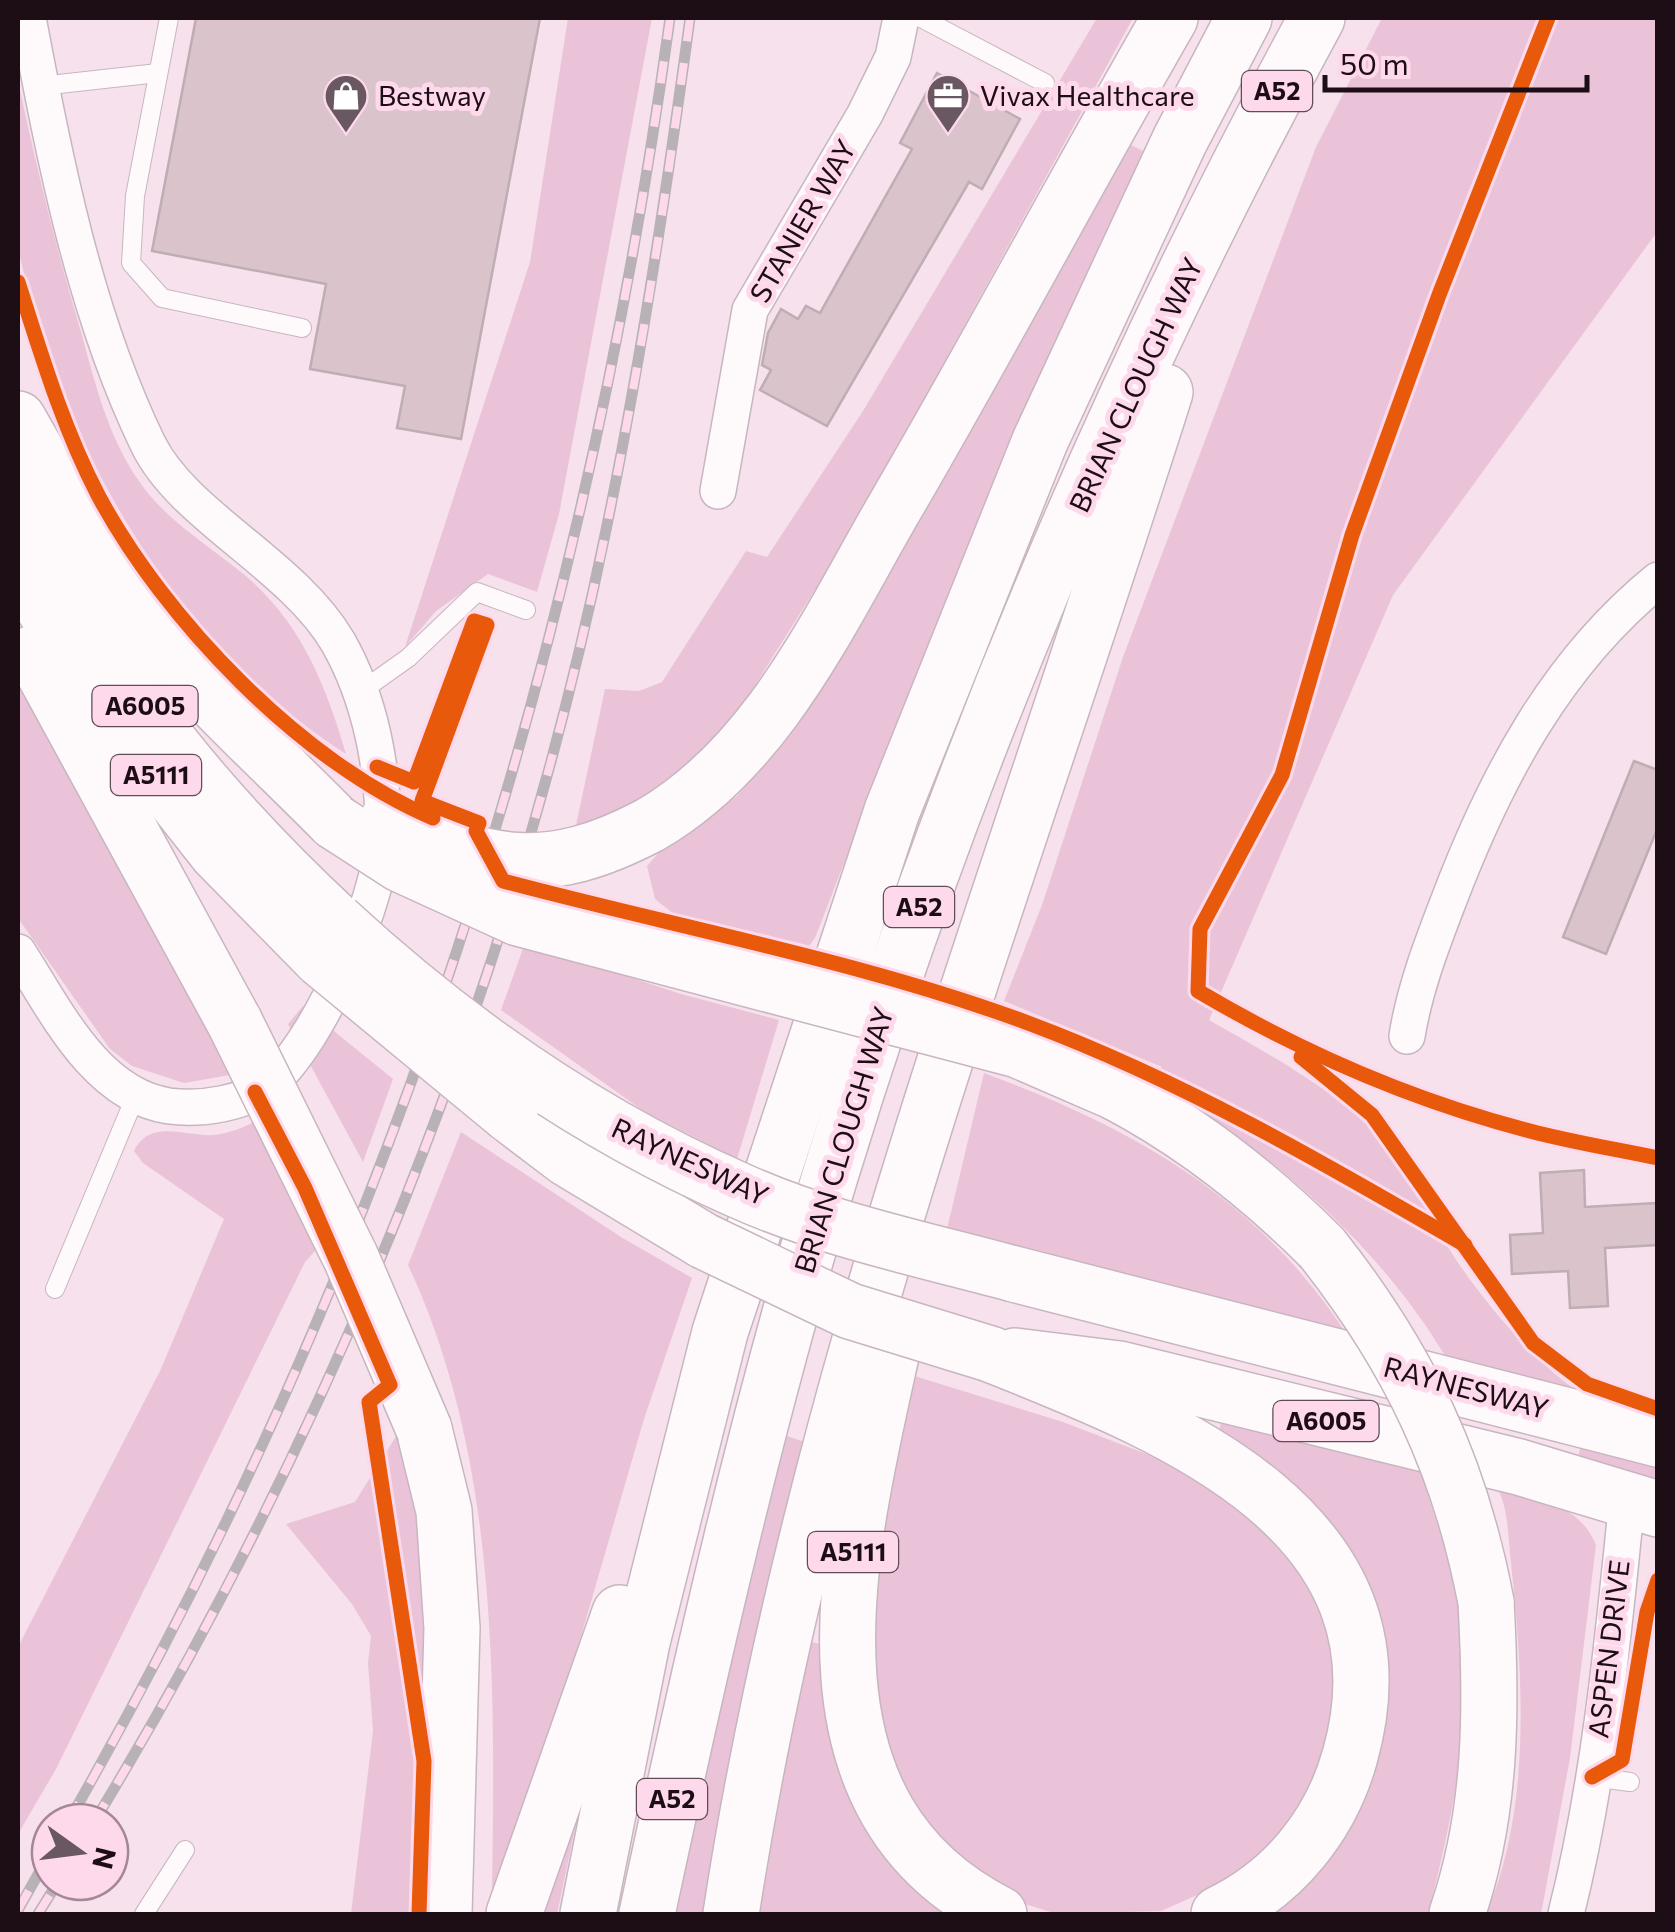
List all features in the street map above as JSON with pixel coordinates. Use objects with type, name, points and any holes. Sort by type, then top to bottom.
[{"type":"main road","points":[[316,796],[475,856],[521,863],[580,854],[650,825],[697,794],[733,760],[806,658],[950,413],[1170,18]]},
{"type":"main road","name":"BRIAN CLOUGH WAY","points":[[588,1914],[642,1642],[720,1332],[892,811],[1048,424],[1180,140],[1244,18]]},
{"type":"main road","name":"BRIAN CLOUGH WAY","points":[[647,1914],[696,1684],[759,1426],[830,1176],[915,918],[1079,508],[1237,165],[1318,18]]},
{"type":"main road","points":[[731,1914],[749,1802],[820,1484],[921,1136],[1237,165]]},
{"type":"main road","points":[[18,419],[88,537],[151,631],[190,677],[316,796],[400,864],[518,918],[1018,1050],[1115,1092],[1220,1157],[1278,1204],[1322,1248],[1358,1294],[1436,1428],[1471,1529],[1486,1602],[1492,1714],[1481,1817],[1457,1914]]},
{"type":"main road","name":"RAYNESWAY","points":[[18,450],[35,510],[100,642],[186,765],[336,943],[486,1097],[568,1159],[644,1207],[850,1311],[990,1354],[1119,1369],[1519,1466],[1642,1505]]},
{"type":"main road","name":"RAYNESWAY","points":[[18,568],[143,759],[217,853],[336,943],[404,984],[498,1057],[610,1125],[740,1192],[887,1240],[1658,1439]]},
{"type":"main road","points":[[18,620],[235,1023],[322,1195],[424,1429],[444,1511],[452,1628],[444,1914]]},
{"type":"main road","name":"A5111","points":[[921,1136],[894,1343],[855,1533],[849,1600],[852,1706],[866,1768],[898,1832],[946,1882],[999,1914]]},
{"type":"main road","points":[[514,1914],[720,1332]]},
{"type":"main road","name":"A5111","points":[[990,1354],[1089,1394],[1218,1460],[1301,1528],[1346,1601],[1362,1667],[1361,1704],[1343,1783],[1326,1818],[1282,1872],[1266,1887],[1218,1914]]},
{"type":"street","points":[[18,952],[97,1066],[136,1095],[169,1106],[236,1100],[271,1082],[299,1049],[336,943],[372,889],[383,839],[376,756],[360,692],[338,642],[317,612],[166,473],[148,446],[105,332],[54,155],[28,18]]},
{"type":"street","name":"STANIER WAY","points":[[718,491],[750,310],[872,100],[893,57],[901,18]]},
{"type":"street","points":[[1407,1036],[1415,990],[1492,796],[1557,684],[1616,614],[1658,580]]},
{"type":"street","name":"ASPEN DRIVE","points":[[1566,1914],[1585,1840],[1609,1676],[1642,1505]]},
{"type":"lane","points":[[169,18],[135,196],[131,262],[162,298],[302,328]]},
{"type":"lane","points":[[921,18],[1045,83]]},
{"type":"lane","points":[[41,86],[158,73]]},
{"type":"lane","points":[[360,692],[408,658],[477,592],[526,610]]},
{"type":"lane","points":[[56,1289],[136,1095]]},
{"type":"lane","points":[[1592,1777],[1630,1782]]},
{"type":"lane","points":[[144,1914],[184,1850]]},
{"type":"shaded area","points":[[568,18],[652,18],[559,514],[537,592],[488,574],[436,611],[405,647],[530,262]]},
{"type":"shaded area","points":[[1097,18],[1133,18],[853,529],[747,698],[707,748],[647,800],[575,830],[605,689],[639,691],[662,682],[746,551],[767,557],[863,411]]},
{"type":"shaded area","points":[[1382,18],[1657,18],[1657,232],[1393,595],[1209,1020],[1312,1081],[1368,1126],[1403,1168],[1448,1247],[1492,1308],[1549,1369],[1587,1397],[1447,1359],[1419,1316],[1354,1238],[1279,1169],[1156,1079],[1162,1067],[1004,1001],[1042,905],[1123,657],[1316,147]]},
{"type":"shaded area","points":[[18,81],[63,270],[97,390],[119,446],[139,481],[162,508],[247,577],[283,615],[310,658],[346,754],[284,708],[228,656],[178,597],[134,534],[96,466],[64,396],[38,323],[18,248],[14,190]]},
{"type":"shaded area","points":[[1127,143],[1147,153],[961,562],[815,938],[806,950],[680,919],[655,899],[647,866],[662,849],[738,795],[792,732],[826,683],[938,474]]},
{"type":"shaded area","points":[[18,669],[120,849],[230,1075],[184,1083],[132,1066],[110,1049],[18,918]]},
{"type":"shaded area","points":[[525,943],[681,994],[779,1020],[737,1159],[645,1112],[501,1010]]},
{"type":"shaded area","points":[[303,1006],[393,1079],[363,1162],[288,1024]]},
{"type":"shaded area","points":[[984,1073],[1092,1118],[1190,1174],[1276,1246],[1314,1289],[1349,1338],[947,1229]]},
{"type":"shaded area","points":[[267,1116],[331,1247],[315,1251],[305,1262],[56,1769],[37,1802],[30,1802],[30,1813],[18,1834],[18,1647],[161,1369],[224,1219],[143,1163],[134,1151],[141,1141],[159,1132],[203,1135],[242,1128]]},
{"type":"shaded area","points":[[461,1132],[621,1237],[692,1278],[644,1419],[570,1674],[492,1895],[491,1655],[475,1494],[460,1416],[438,1339],[408,1265]]},
{"type":"shaded area","points":[[908,1374],[1063,1422],[1188,1470],[1239,1506],[1317,1589],[1337,1652],[1334,1723],[1316,1782],[1265,1854],[1236,1878],[1161,1911],[1057,1914],[1009,1899],[933,1845],[878,1739],[866,1636]]},
{"type":"shaded area","points":[[1223,1414],[1419,1466],[1454,1583],[1465,1666],[1455,1791],[1428,1914],[1259,1914],[1380,1736],[1386,1695],[1384,1656],[1347,1548],[1285,1478],[1219,1431]]},
{"type":"shaded area","points":[[400,1430],[420,1550],[424,1610],[425,1732],[419,1914],[351,1914],[373,1731],[368,1663],[371,1636],[352,1604],[286,1524],[355,1502]]},
{"type":"shaded area","points":[[781,1434],[808,1443],[708,1914],[671,1914]]},
{"type":"shaded area","points":[[1582,1441],[1657,1461],[1657,1494],[1575,1469]]},
{"type":"shaded area","points":[[1497,1488],[1568,1512],[1589,1531],[1596,1545],[1570,1758],[1541,1914],[1486,1914],[1511,1830],[1520,1741],[1515,1606],[1506,1514]]},
{"type":"shaded area","points":[[811,1642],[821,1644],[827,1726],[848,1796],[886,1857],[945,1914],[757,1914],[774,1800]]},
{"type":"shaded area","points":[[595,1734],[557,1914],[533,1914]]},
{"type":"building","name":"Bestway","points":[[196,18],[540,18],[461,439],[397,428],[405,386],[310,369],[326,284],[152,251]]},
{"type":"building","points":[[937,73],[1020,119],[982,189],[969,182],[827,426],[760,390],[771,370],[762,365],[768,333],[781,309],[798,319],[806,306],[820,313],[912,149],[900,143]]},
{"type":"building","points":[[1634,761],[1658,770],[1658,827],[1606,954],[1563,937]]},
{"type":"building","points":[[1584,1170],[1585,1207],[1656,1203],[1658,1245],[1605,1248],[1608,1306],[1570,1308],[1568,1271],[1512,1274],[1510,1235],[1543,1233],[1540,1173]]},
{"type":"railway","points":[[79,1802],[183,1609],[286,1393],[377,1173],[457,950],[526,723],[584,492],[632,257],[670,18]]},
{"type":"railway","points":[[106,1802],[181,1672],[262,1517],[337,1359],[405,1198],[466,1034],[521,868],[567,700],[606,530],[631,403],[690,18]]},
{"type":"railway","points":[[18,1910],[30,1889]]},
{"type":"railway","points":[[38,1914],[46,1902]]},
{"type":"cycle path","points":[[1548,18],[1439,295],[1352,535],[1282,775],[1200,929],[1198,991],[1318,1054],[1401,1090],[1546,1135],[1658,1158]]},
{"type":"cycle path","points":[[18,282],[85,470],[126,542],[160,590],[198,637],[287,724],[335,762],[433,818]]},
{"type":"cycle path","points":[[377,767],[414,782],[474,621],[487,625],[422,801],[479,823],[476,831],[503,881],[834,963],[1028,1023],[1196,1097],[1465,1245]]},
{"type":"cycle path","points":[[1301,1057],[1372,1115],[1533,1343],[1587,1384],[1658,1409]]},
{"type":"cycle path","points":[[255,1092],[305,1188],[390,1385],[369,1402],[424,1761],[419,1914]]},
{"type":"cycle path","points":[[1592,1777],[1622,1760],[1647,1612],[1658,1580]]},
{"type":"place","name":"Bestway","points":[[346,134]]},
{"type":"place","name":"Vivax Healthcare","points":[[948,134]]}]
